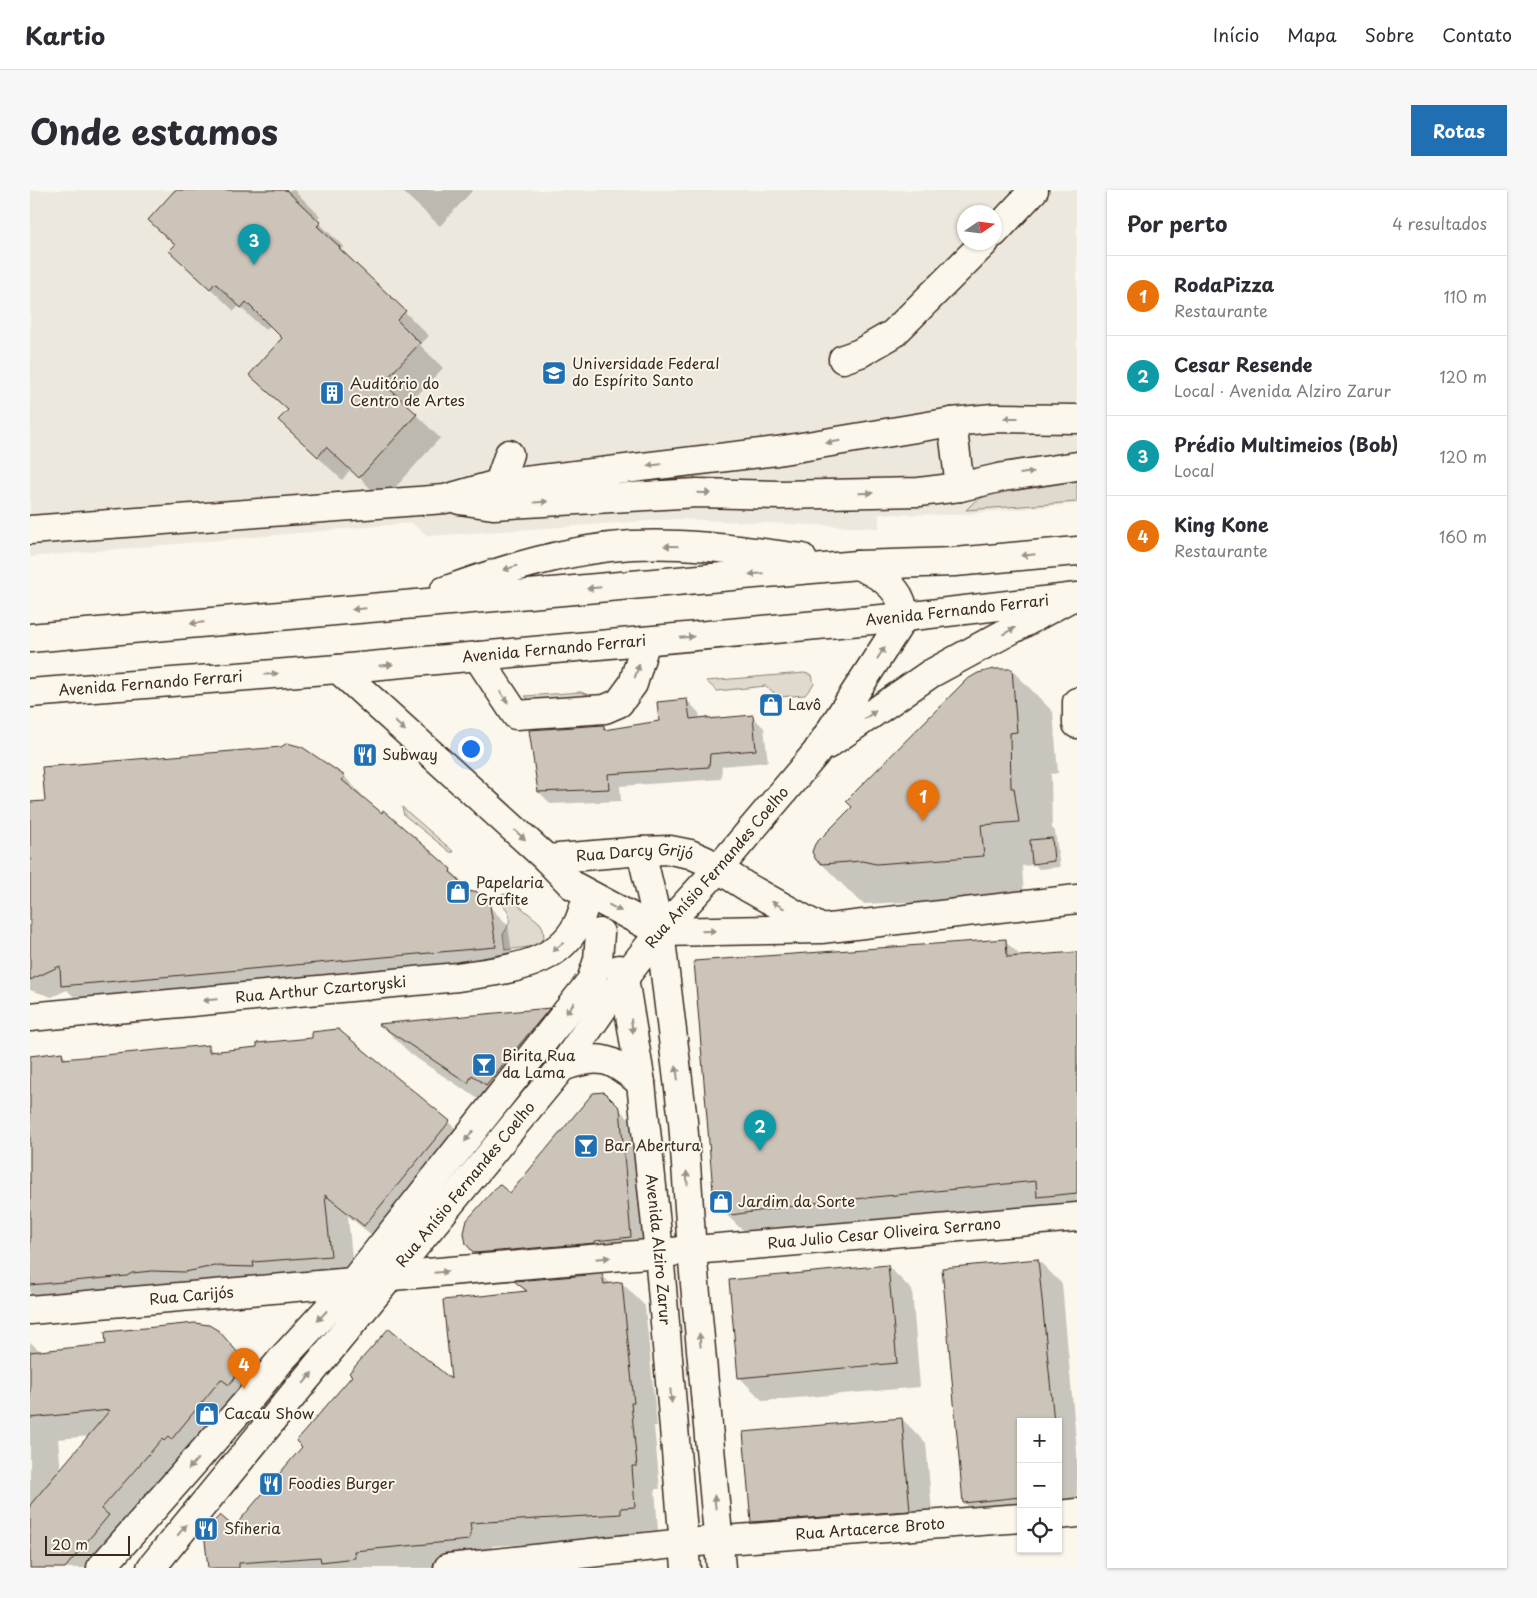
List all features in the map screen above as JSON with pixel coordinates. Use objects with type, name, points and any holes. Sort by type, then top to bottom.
[{"type":"street","points":[[1002,224],[1034,190]]},
{"type":"street","points":[[842,359],[860,353],[893,334],[977,250]]},
{"type":"street","points":[[30,530],[495,494],[952,422],[993,418],[1077,419]]},
{"type":"street","points":[[952,422],[960,487]]},
{"type":"street","points":[[777,451],[780,495]]},
{"type":"street","points":[[495,494],[509,454]]},
{"type":"street","points":[[495,494],[780,495],[919,492],[960,487],[1003,477],[1077,466]]},
{"type":"street","points":[[408,604],[520,565],[570,553],[632,545],[702,546],[858,565],[880,577],[893,587],[901,600],[904,617]]},
{"type":"street","points":[[30,638],[858,565],[955,562],[1077,550]]},
{"type":"street","name":"Avenida Fernando Ferrari","points":[[30,693],[338,669],[646,641],[904,617],[1073,598]]},
{"type":"street","name":"Rua Anísio Fernandes Coelho","points":[[816,753],[930,674],[1073,598]]},
{"type":"street","name":"Rua Anísio Fernandes Coelho","points":[[151,1568],[562,1067],[624,978],[660,932],[718,869],[816,753],[904,617]]},
{"type":"street","points":[[477,656],[516,715],[605,709],[619,702],[633,684],[646,641]]},
{"type":"street","name":"Rua Darcy Grijó","points":[[338,669],[547,859],[578,896],[660,932]]},
{"type":"street","points":[[1077,702],[1077,724]]},
{"type":"street","name":"Rua Darcy Grijó","points":[[547,859],[641,851],[670,850],[690,854],[706,861],[821,929]]},
{"type":"street","points":[[641,851],[660,932],[683,1121],[692,1251],[721,1568]]},
{"type":"street","name":"Avenida Alziro Zarur","points":[[578,896],[624,978],[641,1083],[659,1253],[685,1556]]},
{"type":"street","name":"Rua Arthur Czartoryski","points":[[30,1016],[458,977],[516,968],[541,959],[562,944],[576,926],[578,896]]},
{"type":"street","points":[[660,932],[821,929],[1077,899]]},
{"type":"street","name":"Rua Anísio Fernandes Coelho","points":[[100,1568],[221,1432],[281,1360],[353,1282],[591,981],[598,960],[600,933]]},
{"type":"street","points":[[562,1067],[583,1059],[601,1059],[615,1063],[641,1083]]},
{"type":"street","name":"Rua Julio Cesar Oliveira Serrano","points":[[692,1251],[1077,1216]]},
{"type":"street","points":[[392,1276],[692,1251]]},
{"type":"street","name":"Rua Carijós","points":[[30,1310],[353,1282]]},
{"type":"street","points":[[262,1384],[284,1407]]},
{"type":"street","points":[[221,1432],[244,1455]]},
{"type":"street","points":[[1062,1515],[1077,1513]]},
{"type":"street","name":"Rua Artacerce Broto","points":[[448,1568],[685,1556],[719,1540],[1017,1518]]},
{"type":"shaded area","name":"Universidade Federal do Espírito Santo","points":[[30,190],[1077,190],[1077,504],[956,515],[879,514],[879,528],[676,519],[428,536],[412,523],[30,557]]},
{"type":"shaded area","points":[[1077,477],[1077,502],[966,510],[974,502],[994,491]]},
{"type":"shaded area","points":[[804,673],[812,675],[814,684],[805,695],[779,697],[766,686],[717,691],[706,681]]},
{"type":"shaded area","points":[[581,692],[588,695],[590,704],[538,707],[525,696]]},
{"type":"shaded area","points":[[402,807],[454,852],[450,852],[404,815]]},
{"type":"shaded area","points":[[505,894],[540,923],[543,928],[544,938],[536,946],[505,950],[503,934],[510,918],[508,911],[501,904],[499,898]]},
{"type":"building","points":[[175,190],[286,190],[321,223],[317,226],[406,311],[397,320],[420,343],[383,383],[417,414],[359,478],[326,447],[318,457],[278,420],[288,410],[249,375],[282,338],[246,302],[241,308],[215,283],[210,289],[169,251],[175,245],[148,220]]},
{"type":"building","points":[[994,669],[1012,669],[1017,732],[1010,733],[1011,788],[1014,788],[1019,822],[981,825],[984,856],[876,864],[862,861],[822,864],[816,860],[812,852],[815,844],[852,807],[846,801],[966,680],[978,673]]},
{"type":"building","points":[[687,699],[690,719],[753,715],[756,750],[710,754],[709,767],[608,774],[609,789],[538,792],[529,730],[604,725],[604,730],[659,721],[657,702]]},
{"type":"building","points":[[287,743],[302,747],[345,776],[342,780],[382,813],[383,810],[451,869],[450,872],[458,879],[461,893],[476,891],[490,905],[496,947],[61,986],[60,966],[30,980],[30,802],[45,801],[42,767],[281,747]]},
{"type":"building","points":[[1052,838],[1054,861],[1032,864],[1030,840]]},
{"type":"building","points":[[1006,939],[1007,957],[1077,952],[1077,1193],[1037,1197],[1036,1181],[815,1203],[731,1215],[714,1203],[694,961]]},
{"type":"building","points":[[550,1008],[486,1085],[472,1075],[468,1083],[378,1024]]},
{"type":"building","points":[[338,1029],[450,1121],[364,1226],[325,1195],[331,1256],[253,1262],[254,1267],[214,1266],[185,1272],[152,1271],[132,1273],[127,1276],[30,1285],[30,1056],[62,1052],[63,1059],[209,1045],[209,1052],[257,1047],[257,1043],[312,1038],[312,1032]]},
{"type":"building","name":"Bar Abertura","points":[[604,1092],[620,1108],[631,1237],[595,1241],[595,1243],[475,1253],[472,1251],[466,1244],[464,1233],[467,1220],[499,1184],[510,1193],[593,1093]]},
{"type":"building","points":[[1038,1259],[1054,1418],[1017,1418],[1017,1497],[963,1503],[942,1268]]},
{"type":"building","points":[[888,1265],[897,1363],[738,1378],[729,1280]]},
{"type":"building","points":[[602,1274],[604,1284],[622,1282],[634,1403],[631,1403],[637,1466],[632,1466],[635,1507],[621,1508],[621,1514],[470,1523],[469,1540],[354,1551],[355,1558],[321,1562],[320,1557],[239,1563],[239,1568],[208,1568],[204,1532],[220,1515],[234,1527],[302,1447],[296,1441],[352,1376],[349,1373],[389,1328],[451,1379],[443,1300],[527,1291],[514,1281]]},
{"type":"building","points":[[195,1323],[209,1325],[219,1331],[239,1354],[237,1374],[229,1385],[221,1379],[171,1440],[168,1437],[164,1441],[162,1439],[101,1509],[109,1515],[65,1568],[30,1568],[30,1505],[110,1410],[30,1418],[30,1352],[106,1344],[105,1332]]},
{"type":"building","points":[[902,1418],[910,1511],[751,1522],[743,1432]]},
{"type":"place","name":"Prédio Multimeios (Bob)","points":[[254,265]]},
{"type":"place","name":"Universidade Federal do Espírito Santo","points":[[554,373]]},
{"type":"place","name":"Auditório do Centro de Artes","points":[[332,393]]},
{"type":"place","name":"Lavô","points":[[771,705]]},
{"type":"place","name":"Subway","points":[[365,755]]},
{"type":"place","name":"RodaPizza","points":[[923,821]]},
{"type":"place","name":"Papelaria Grafite","points":[[458,892]]},
{"type":"place","name":"Birita Rua da Lama","points":[[484,1065]]},
{"type":"place","name":"Bar Abertura","points":[[586,1146]]},
{"type":"place","name":"Cesar Resende","points":[[760,1151]]},
{"type":"place","name":"Jardim da Sorte","points":[[721,1202]]},
{"type":"place","name":"King Kone","points":[[244,1389]]},
{"type":"place","name":"Cacau Show","points":[[207,1414]]},
{"type":"place","name":"Foodies Burger","points":[[271,1484]]},
{"type":"place","name":"Sfiheria","points":[[206,1529]]}]
